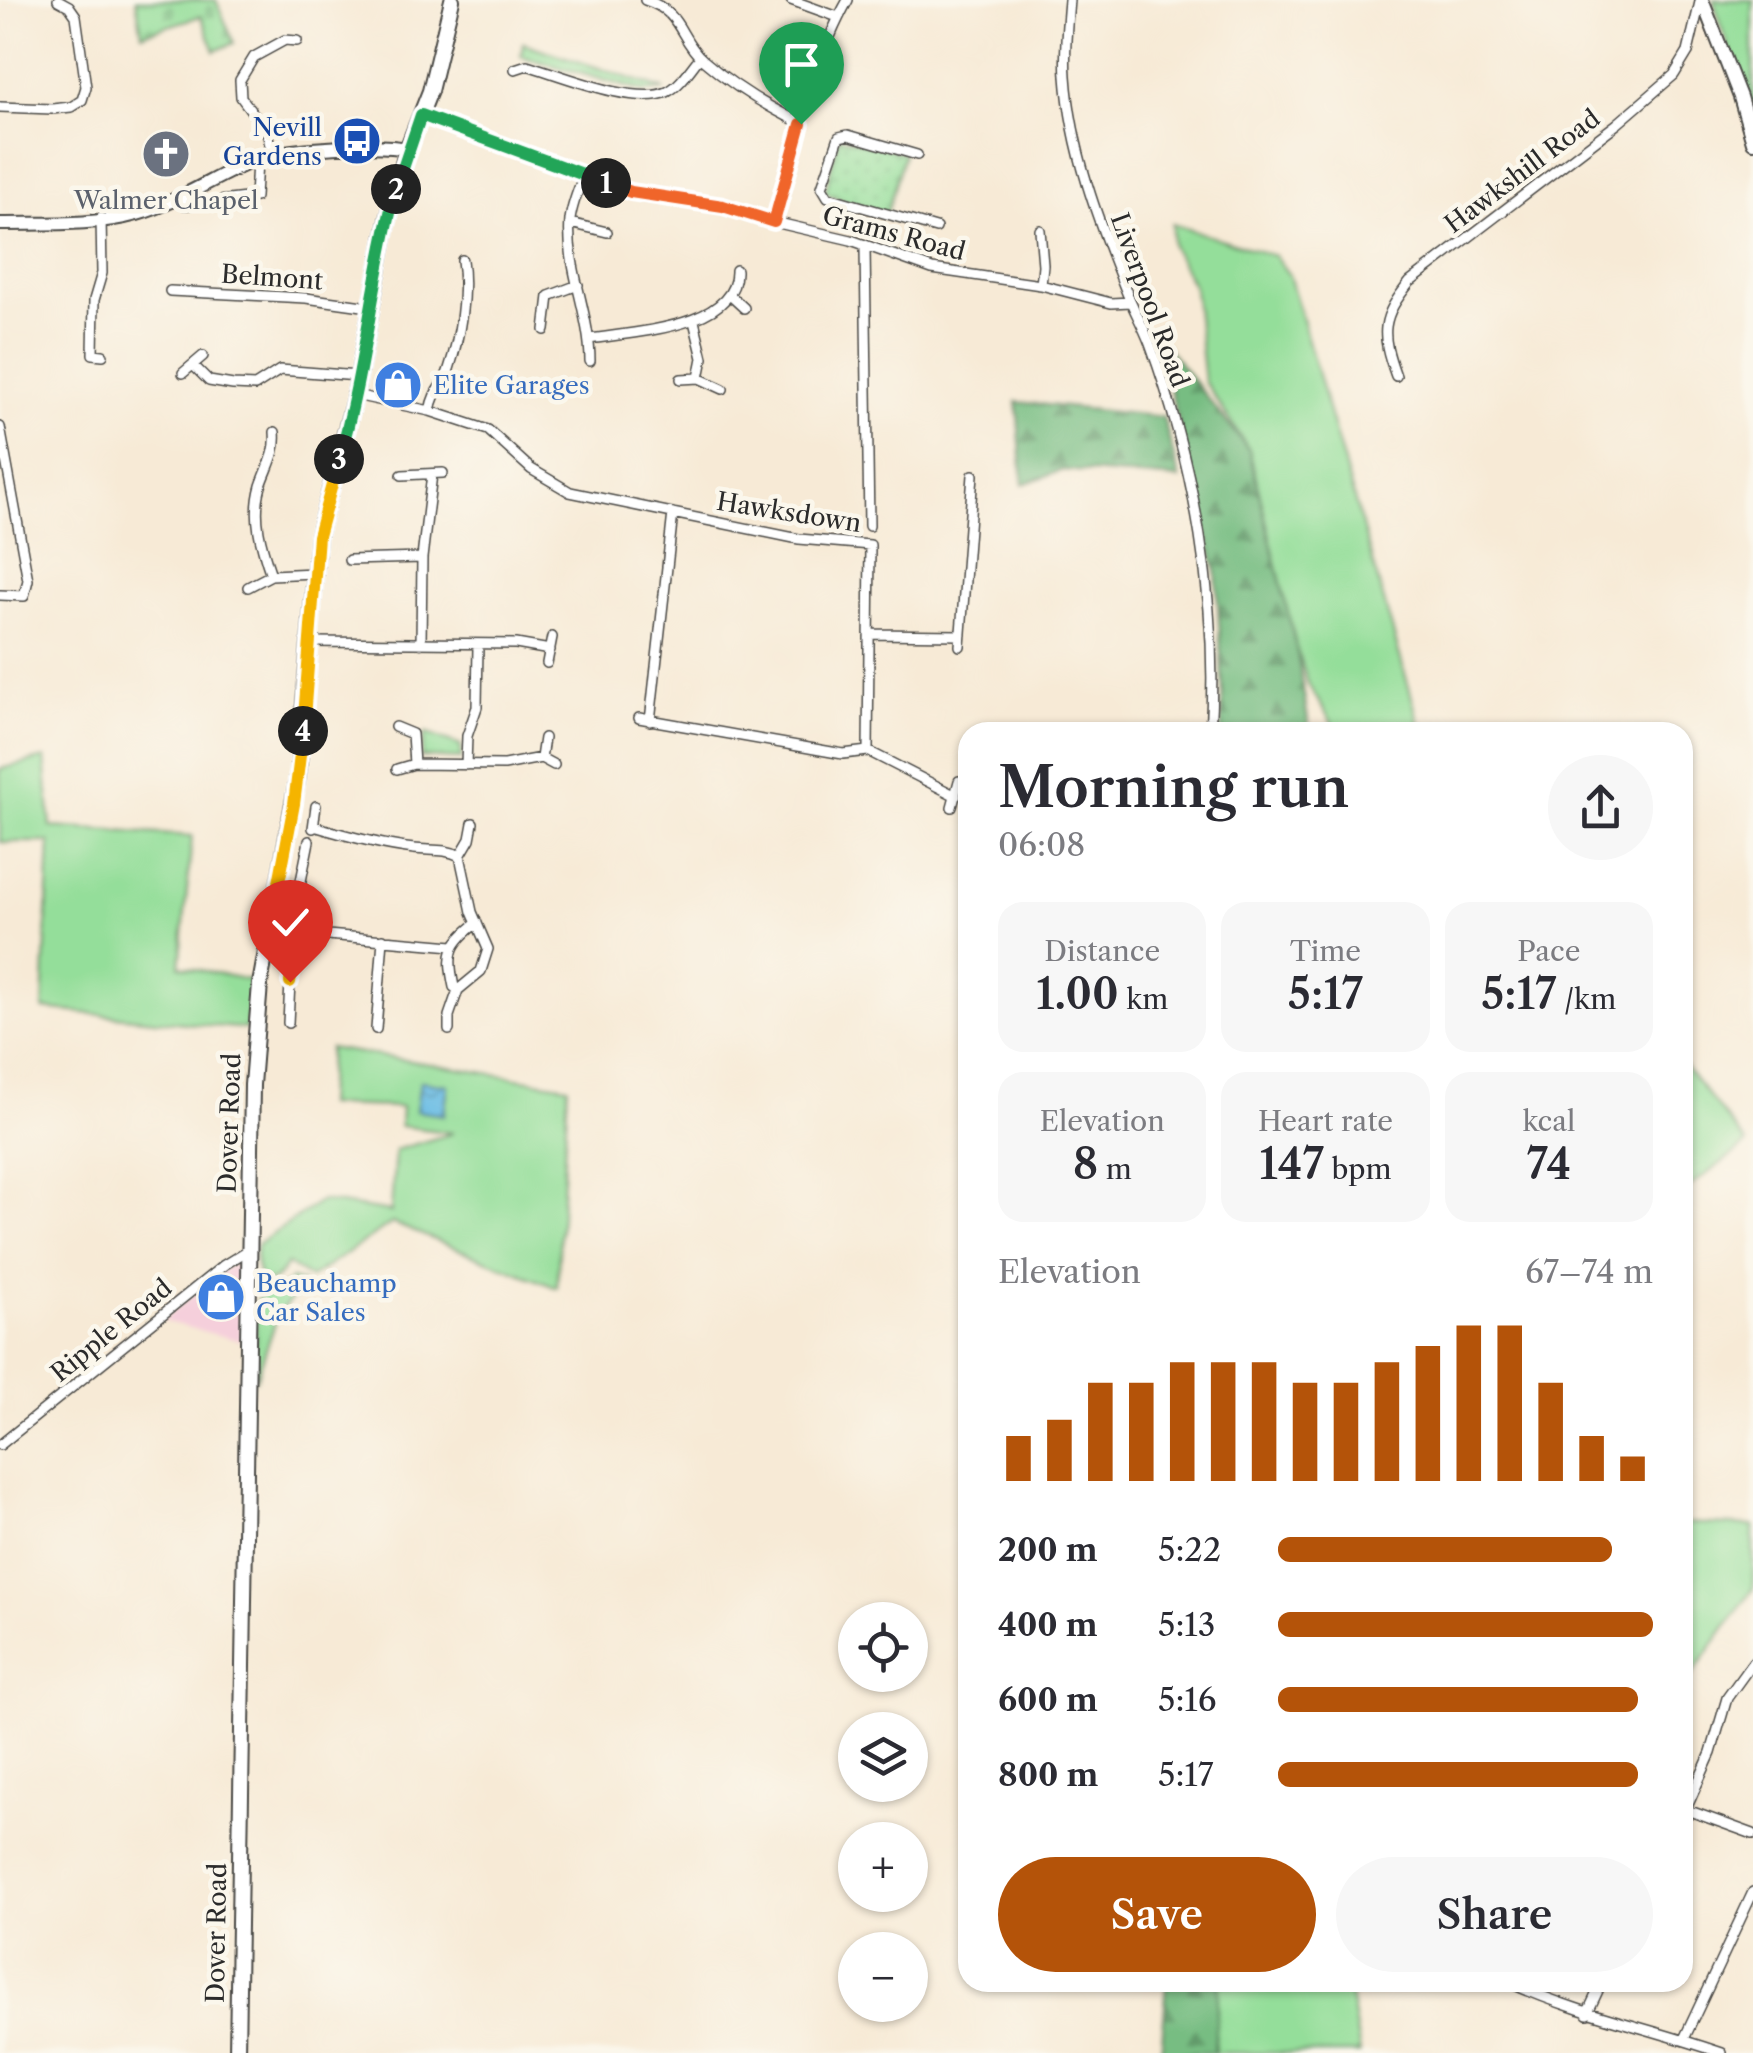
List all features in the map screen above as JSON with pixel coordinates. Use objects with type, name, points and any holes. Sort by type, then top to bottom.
[{"type":"main road","name":"Dover Road","points":[[237,2053],[252,1060],[270,930],[298,776],[314,573],[324,508],[356,395],[388,219],[407,149],[430,92],[452,0]]},
{"type":"street","points":[[0,107],[52,109],[71,107],[82,100],[86,86],[76,16],[58,0]]},
{"type":"street","points":[[645,0],[675,17],[700,57],[748,96],[801,124]]},
{"type":"street","points":[[792,0],[838,17]]},
{"type":"street","points":[[774,222],[801,124],[838,17],[848,0]]},
{"type":"street","name":"Liverpool Road","points":[[1069,0],[1066,75],[1092,202],[1150,345],[1205,558],[1213,689],[1211,722]]},
{"type":"street","points":[[1701,0],[1740,97],[1753,142]]},
{"type":"street","name":"Hawkshill Road","points":[[1396,376],[1384,333],[1390,307],[1410,282],[1617,124],[1674,75],[1688,52],[1701,0]]},
{"type":"street","points":[[272,154],[267,132],[241,97],[240,80],[254,57],[285,40],[297,41]]},
{"type":"street","points":[[515,68],[527,65],[622,92],[653,96],[671,90],[700,57]]},
{"type":"street","name":"Grams Road","points":[[421,115],[631,192],[723,206],[851,240],[932,269],[1041,285],[1110,303],[1130,302]]},
{"type":"street","points":[[916,155],[848,135],[839,137],[822,187],[828,197],[936,228]]},
{"type":"street","points":[[0,224],[45,224],[136,214],[272,154],[388,145],[407,149]]},
{"type":"street","points":[[178,198],[184,206],[255,198],[257,161]]},
{"type":"street","points":[[584,175],[570,223],[590,339],[590,361]]},
{"type":"street","points":[[101,218],[102,273],[94,300],[93,354],[103,355]]},
{"type":"street","points":[[570,223],[607,232]]},
{"type":"street","points":[[1040,230],[1041,285]]},
{"type":"street","points":[[865,248],[869,526]]},
{"type":"street","points":[[1030,250],[1043,248]]},
{"type":"street","points":[[430,411],[433,393],[449,369],[465,280],[462,260]]},
{"type":"street","points":[[590,339],[694,320],[731,296],[737,284],[736,270]]},
{"type":"street","points":[[550,296],[578,285]]},
{"type":"street","points":[[539,287],[550,296]]},
{"type":"street","name":"Belmont","points":[[170,290],[370,306]]},
{"type":"street","points":[[545,330],[550,296]]},
{"type":"street","points":[[731,296],[744,308]]},
{"type":"street","points":[[694,320],[704,358],[698,378]]},
{"type":"street","points":[[182,373],[203,356]]},
{"type":"street","points":[[280,370],[282,357]]},
{"type":"street","points":[[193,365],[210,381],[233,386],[255,386],[280,370],[358,376]]},
{"type":"street","points":[[681,380],[698,378],[723,389]]},
{"type":"street","name":"Hawksdown","points":[[356,395],[430,411],[488,430],[532,468],[570,492],[799,539],[870,545],[868,751]]},
{"type":"street","points":[[0,427],[28,580],[24,596],[0,595]]},
{"type":"street","points":[[271,575],[257,508],[260,488],[277,452],[276,432]]},
{"type":"street","points":[[402,475],[437,474],[422,558],[421,644]]},
{"type":"street","points":[[960,646],[973,475]]},
{"type":"street","points":[[674,513],[645,719],[843,754],[868,751],[956,796]]},
{"type":"street","points":[[349,560],[422,558]]},
{"type":"street","points":[[365,561],[366,573]]},
{"type":"street","points":[[248,587],[271,575],[314,573]]},
{"type":"street","points":[[870,634],[961,634]]},
{"type":"street","points":[[547,663],[552,637]]},
{"type":"street","points":[[310,642],[516,644],[550,650]]},
{"type":"street","points":[[466,765],[467,736],[476,707],[478,646]]},
{"type":"street","points":[[395,727],[412,734],[414,764]]},
{"type":"street","points":[[541,758],[544,738]]},
{"type":"street","points":[[397,770],[414,764],[504,766],[541,758],[554,764]]},
{"type":"street","points":[[952,808],[958,786]]},
{"type":"street","points":[[288,1023],[290,982],[304,910],[300,886],[316,806]]},
{"type":"street","points":[[449,1030],[449,1016],[458,990],[481,970],[488,949],[477,923],[460,856],[470,840],[473,822]]},
{"type":"street","points":[[311,834],[417,850],[444,850],[460,856]]},
{"type":"street","points":[[458,990],[450,968],[453,946],[477,923]]},
{"type":"street","points":[[270,930],[453,946]]},
{"type":"street","points":[[376,1028],[382,939]]},
{"type":"street","name":"Ripple Road","points":[[0,1445],[250,1248]]},
{"type":"street","points":[[1693,1794],[1711,1753],[1727,1698],[1753,1662]]},
{"type":"street","points":[[1693,1817],[1753,1834]]},
{"type":"street","points":[[1684,2039],[1753,1892]]},
{"type":"street","points":[[1533,1992],[1587,2014],[1722,2053]]},
{"type":"street","points":[[1587,2014],[1597,1992]]},
{"type":"shaded area","points":[[241,1262],[241,1341],[163,1321],[226,1268]]},
{"type":"green space","points":[[136,0],[216,0],[234,43],[215,51],[201,16],[142,34]]},
{"type":"green space","points":[[1713,0],[1753,0],[1753,121]]},
{"type":"green space","points":[[523,43],[665,90],[644,92],[521,56]]},
{"type":"green space","points":[[839,137],[904,153],[886,216],[825,193]]},
{"type":"green space","points":[[1172,224],[1275,256],[1289,275],[1419,722],[1332,722],[1309,686],[1297,651],[1249,450],[1204,381],[1194,288],[1172,246]]},
{"type":"green space","points":[[1156,334],[1249,450],[1297,651],[1308,722],[1222,722],[1216,570]]},
{"type":"green space","points":[[1017,402],[1163,417],[1180,479],[1063,470],[1023,484]]},
{"type":"green space","points":[[425,733],[461,746],[461,759],[421,757]]},
{"type":"green space","points":[[45,758],[51,827],[192,836],[180,966],[254,981],[246,1029],[43,1009],[50,842],[0,842],[0,769]]},
{"type":"green space","points":[[329,1048],[568,1086],[557,1288],[392,1223],[310,1278],[287,1264],[273,1280],[262,1279],[256,1265],[257,1245],[321,1201],[391,1212],[395,1150],[453,1133],[400,1126],[401,1107],[326,1105]]},
{"type":"green space","points":[[1693,1076],[1747,1144],[1693,1184]]},
{"type":"green space","points":[[291,1279],[303,1283],[303,1288],[279,1312],[255,1381],[256,1302]]},
{"type":"green space","points":[[1693,1523],[1753,1526],[1753,1588],[1693,1674]]},
{"type":"green space","points":[[1166,1992],[1218,1992],[1214,2053],[1161,2053]]},
{"type":"green space","points":[[1218,1992],[1350,1992],[1360,2053],[1214,2053]]},
{"type":"water","points":[[420,1081],[448,1085],[444,1115],[416,1111]]},
{"type":"place","name":"Nevill Gardens","points":[[357,141]]},
{"type":"place","name":"Walmer Chapel","points":[[166,154]]},
{"type":"place","name":"Elite Garages","points":[[398,385]]},
{"type":"place","name":"Beauchamp Car Sales","points":[[221,1297]]},
{"type":"route","points":[[290,982],[298,932],[270,930],[298,776],[318,536],[356,395],[388,219],[407,149],[421,115],[631,192],[723,206],[774,222],[801,124]]}]
